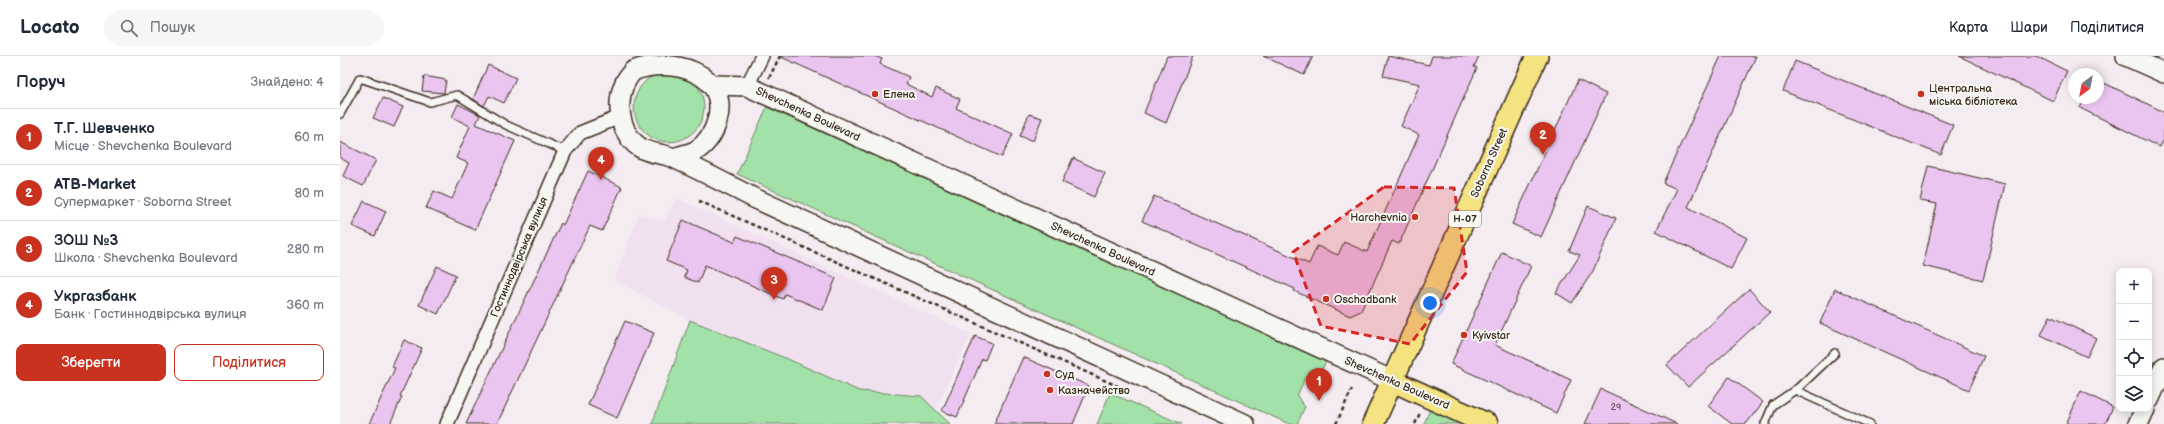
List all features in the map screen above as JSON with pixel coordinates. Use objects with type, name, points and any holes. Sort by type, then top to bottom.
[{"type":"main road","name":"Soborna Street","points":[[1373,424],[1537,56]]},
{"type":"main road","points":[[2126,56],[2162,69]]},
{"type":"main road","points":[[674,158],[697,150],[714,133],[720,109],[716,85],[700,67],[678,57],[652,57],[633,72],[621,93],[620,117],[630,139],[650,154],[674,158],[754,198],[1245,424]]},
{"type":"main road","name":"Shevchenka Boulevard","points":[[716,85],[754,90],[1487,424]]},
{"type":"main road","points":[[2152,393],[2164,367]]},
{"type":"main road","points":[[2138,424],[2144,412]]},
{"type":"street","points":[[754,90],[762,56]]},
{"type":"street","name":"Гостиннодвірська вулиця","points":[[447,424],[565,151],[580,133],[620,117]]},
{"type":"lane","points":[[340,114],[360,78],[430,102],[456,95],[506,125],[565,151]]},
{"type":"lane","points":[[1765,424],[1773,405],[1795,390],[1835,353]]},
{"type":"lane","points":[[1795,390],[1870,424]]},
{"type":"path","points":[[754,90],[780,56]]},
{"type":"path","points":[[699,201],[1129,391]]},
{"type":"path","points":[[1336,424],[1352,390]]},
{"type":"path","points":[[1415,424],[1422,408]]},
{"type":"highlighted area","points":[[1384,187],[1454,188],[1467,272],[1410,344],[1321,326],[1293,252]]},
{"type":"shaded area","points":[[676,198],[971,334],[929,422],[790,360],[690,320],[614,280],[639,214],[664,222]]},
{"type":"green space","points":[[669,72],[682,75],[694,82],[701,94],[704,107],[701,120],[694,132],[682,139],[669,142],[656,139],[644,132],[637,120],[634,107],[637,94],[644,82],[656,75]]},
{"type":"green space","points":[[767,107],[1327,360],[1321,371],[1306,376],[1297,396],[1305,407],[1297,424],[1289,424],[737,174]]},
{"type":"green space","points":[[690,320],[790,360],[859,391],[921,396],[950,424],[652,424]]},
{"type":"green space","points":[[1110,393],[1182,424],[1097,424]]},
{"type":"green space","points":[[1430,409],[1465,424],[1424,424]]},
{"type":"building","points":[[779,56],[874,56],[882,59],[880,64],[909,77],[906,84],[932,97],[936,88],[960,99],[956,108],[1013,134],[1002,157]]},
{"type":"building","points":[[1167,56],[1193,56],[1166,123],[1144,113]]},
{"type":"building","points":[[1263,56],[1313,56],[1304,75]]},
{"type":"building","points":[[1388,56],[1429,65],[1432,56],[1479,56],[1474,67],[1477,68],[1399,244],[1392,241],[1361,311],[1350,316],[1294,291],[1295,289],[1142,221],[1154,196],[1309,264],[1317,246],[1338,255],[1344,242],[1367,252],[1419,135],[1401,126],[1420,84],[1383,76]]},
{"type":"building","points":[[1721,56],[1756,56],[1688,207],[1747,238],[1731,269],[1656,231],[1677,189],[1663,183]]},
{"type":"building","points":[[1959,56],[2036,56],[2067,71],[2053,101]]},
{"type":"building","points":[[1795,61],[1953,125],[1941,155],[1783,91]]},
{"type":"building","points":[[488,65],[516,78],[504,103],[489,96],[484,106],[473,99]]},
{"type":"building","points":[[424,76],[446,80],[444,93],[422,91]]},
{"type":"building","points":[[1578,80],[1606,94],[1541,237],[1512,224]]},
{"type":"building","points":[[2104,83],[2164,112],[2164,137],[2159,147],[2080,108],[2082,104],[2104,104]]},
{"type":"building","points":[[383,98],[403,107],[394,127],[373,118]]},
{"type":"building","points":[[458,104],[480,115],[476,124],[515,141],[475,230],[426,208],[434,191],[452,199],[468,163],[456,158],[470,126],[452,117]]},
{"type":"building","points":[[1029,114],[1042,118],[1033,141],[1020,136]]},
{"type":"building","points":[[340,142],[376,160],[363,186],[343,176],[349,163],[340,158]]},
{"type":"building","points":[[1073,158],[1105,173],[1094,197],[1062,182]]},
{"type":"building","points":[[1928,166],[2005,184],[1983,280],[1923,266],[1937,204],[1920,201]]},
{"type":"building","points":[[588,171],[622,187],[602,231],[590,226],[497,424],[466,424],[561,223],[563,225]]},
{"type":"building","points":[[364,201],[386,211],[375,236],[352,226]]},
{"type":"building","points":[[1588,206],[1616,218],[1593,271],[1572,303],[1556,293],[1580,255],[1569,251]]},
{"type":"building","points":[[683,220],[734,242],[737,236],[836,278],[823,310],[785,294],[783,299],[705,265],[698,283],[684,277],[687,270],[666,261]]},
{"type":"building","points":[[1502,252],[1531,266],[1495,345],[1571,380],[1556,413],[1451,364]]},
{"type":"building","points":[[437,266],[456,275],[438,314],[419,305]]},
{"type":"building","points":[[1749,289],[1770,312],[1688,387],[1667,365]]},
{"type":"building","points":[[1835,289],[1984,356],[1969,390],[1820,323]]},
{"type":"building","points":[[2050,316],[2096,338],[2087,357],[2041,335]]},
{"type":"building","points":[[625,321],[654,333],[617,418],[588,405]]},
{"type":"building","points":[[975,336],[992,343],[985,360],[982,359],[957,417],[942,411]]},
{"type":"building","points":[[404,340],[422,348],[400,396],[402,397],[390,424],[369,424],[395,368],[392,367]]},
{"type":"building","name":"Казначейство","points":[[1023,357],[1089,386],[1073,424],[994,424]]},
{"type":"building","points":[[1729,377],[1763,402],[1746,424],[1732,424],[1708,406]]},
{"type":"building","points":[[1601,389],[1677,424],[1585,424]]},
{"type":"building","points":[[2081,391],[2113,407],[2105,424],[2066,424]]},
{"type":"place","name":"Елена","points":[[875,94]]},
{"type":"place","name":"Центральна міська бібліотека","points":[[1921,94]]},
{"type":"place","name":"ATB-Market","points":[[1543,155]]},
{"type":"place","name":"Укргазбанк","points":[[601,180]]},
{"type":"place","name":"Harchevnia","points":[[1415,217]]},
{"type":"place","name":"Oschadbank","points":[[1326,299]]},
{"type":"place","name":"ЗОШ №3","points":[[774,300]]},
{"type":"place","name":"Kyivstar","points":[[1464,335]]},
{"type":"place","name":"Суд","points":[[1047,374]]},
{"type":"place","name":"Казначейство","points":[[1050,390]]},
{"type":"place","name":"Т.Г. Шевченко","points":[[1319,401]]}]
